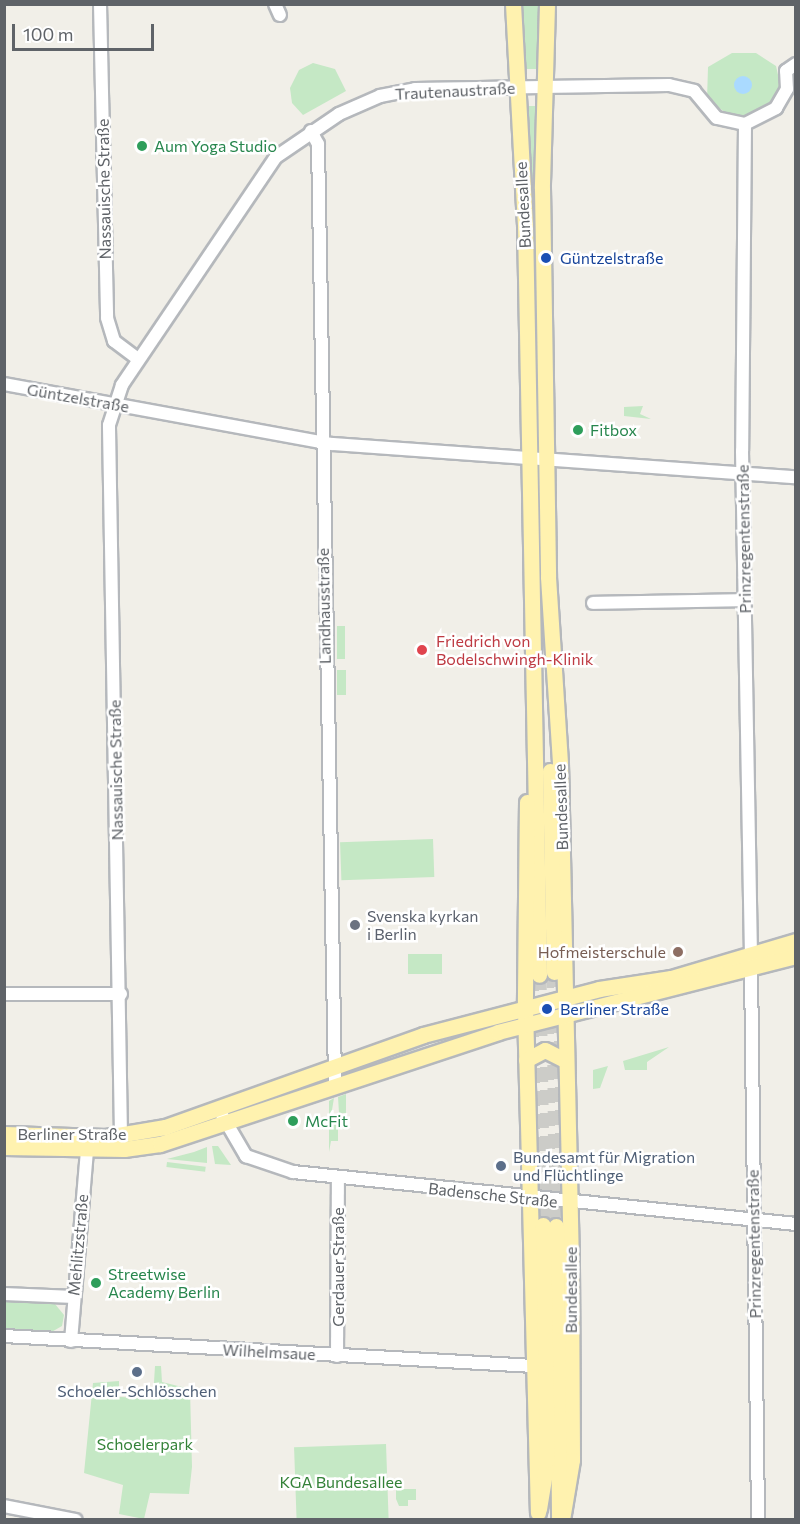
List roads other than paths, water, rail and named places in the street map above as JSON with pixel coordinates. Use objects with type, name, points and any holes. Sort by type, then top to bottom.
[{"type":"main road","name":"Bundesallee","points":[[513,4],[525,225],[532,702],[546,974],[552,699],[545,406],[547,4]]},
{"type":"main road","points":[[527,406],[545,406]]},
{"type":"main road","name":"Bundesallee","points":[[552,699],[560,764],[563,1059],[572,1460],[561,1520]]},
{"type":"main road","name":"Bundesallee","points":[[532,702],[525,1008],[537,1516]]},
{"type":"main road","name":"Berliner Straße","points":[[4,1147],[138,1149],[223,1118],[335,1083],[526,1025],[751,961],[795,941]]},
{"type":"main road","name":"Berliner Straße","points":[[4,1134],[121,1136],[223,1118],[332,1067],[525,1008],[564,998],[751,961],[795,956]]},
{"type":"main road","points":[[526,1060],[545,1050],[563,1059]]},
{"type":"main road","name":"Bundesallee","points":[[537,1516],[547,1460],[550,1225],[561,1520]]},
{"type":"street","name":"Nassauische Straße","points":[[100,4],[107,318],[114,341],[138,359]]},
{"type":"street","points":[[745,124],[763,118],[780,104],[791,67]]},
{"type":"street","name":"Trautenaustraße","points":[[114,404],[138,359],[265,171],[310,131],[391,93],[669,85],[694,91],[713,116],[745,124]]},
{"type":"street","name":"Prinzregentenstraße","points":[[745,124],[743,473],[758,1520]]},
{"type":"street","name":"Landhausstraße","points":[[310,131],[318,144],[332,1067],[335,1083]]},
{"type":"street","name":"Güntzelstraße","points":[[4,384],[322,442],[795,477]]},
{"type":"street","name":"Nassauische Straße","points":[[114,404],[109,447],[121,994],[121,1136]]},
{"type":"street","points":[[593,603],[745,600]]},
{"type":"street","points":[[4,994],[121,994]]},
{"type":"street","name":"Badensche Straße","points":[[223,1118],[240,1150],[254,1161],[338,1178],[568,1203],[795,1224]]},
{"type":"street","name":"Mehlitzstraße","points":[[70,1341],[87,1149]]},
{"type":"street","name":"Gerdauer Straße","points":[[338,1178],[338,1356]]},
{"type":"street","points":[[4,1294],[74,1297]]},
{"type":"street","name":"Wilhelmsaue","points":[[4,1336],[534,1366]]},
{"type":"street","points":[[4,1506],[76,1520]]},
{"type":"water","points":[[743,76],[749,79],[752,85],[749,91],[743,94],[737,91],[734,85],[737,79]]},
{"type":"tunnel","points":[[554,972],[556,1226]]},
{"type":"tunnel","points":[[539,975],[543,1225]]},
{"type":"place","name":"Aum Yoga Studio","points":[[142,146]]},
{"type":"place","name":"Güntzelstraße","points":[[546,258]]},
{"type":"place","name":"Fitbox","points":[[578,430]]},
{"type":"place","name":"Friedrich von Bodelschwingh-Klinik","points":[[422,650]]},
{"type":"place","name":"Svenska kyrkan i Berlin","points":[[355,925]]},
{"type":"place","name":"Hofmeisterschule","points":[[678,952]]},
{"type":"place","name":"Berliner Straße","points":[[547,1009]]},
{"type":"place","name":"McFit","points":[[293,1121]]},
{"type":"place","name":"Bundesamt für Migration und Flüchtlinge","points":[[501,1166]]},
{"type":"place","name":"Streetwise Academy Berlin","points":[[96,1283]]},
{"type":"place","name":"Schoeler-Schlösschen","points":[[137,1372]]},
{"type":"park label","name":"Schoelerpark","points":[[145,1444]]},
{"type":"park label","name":"KGA Bundesallee","points":[[341,1482]]}]
